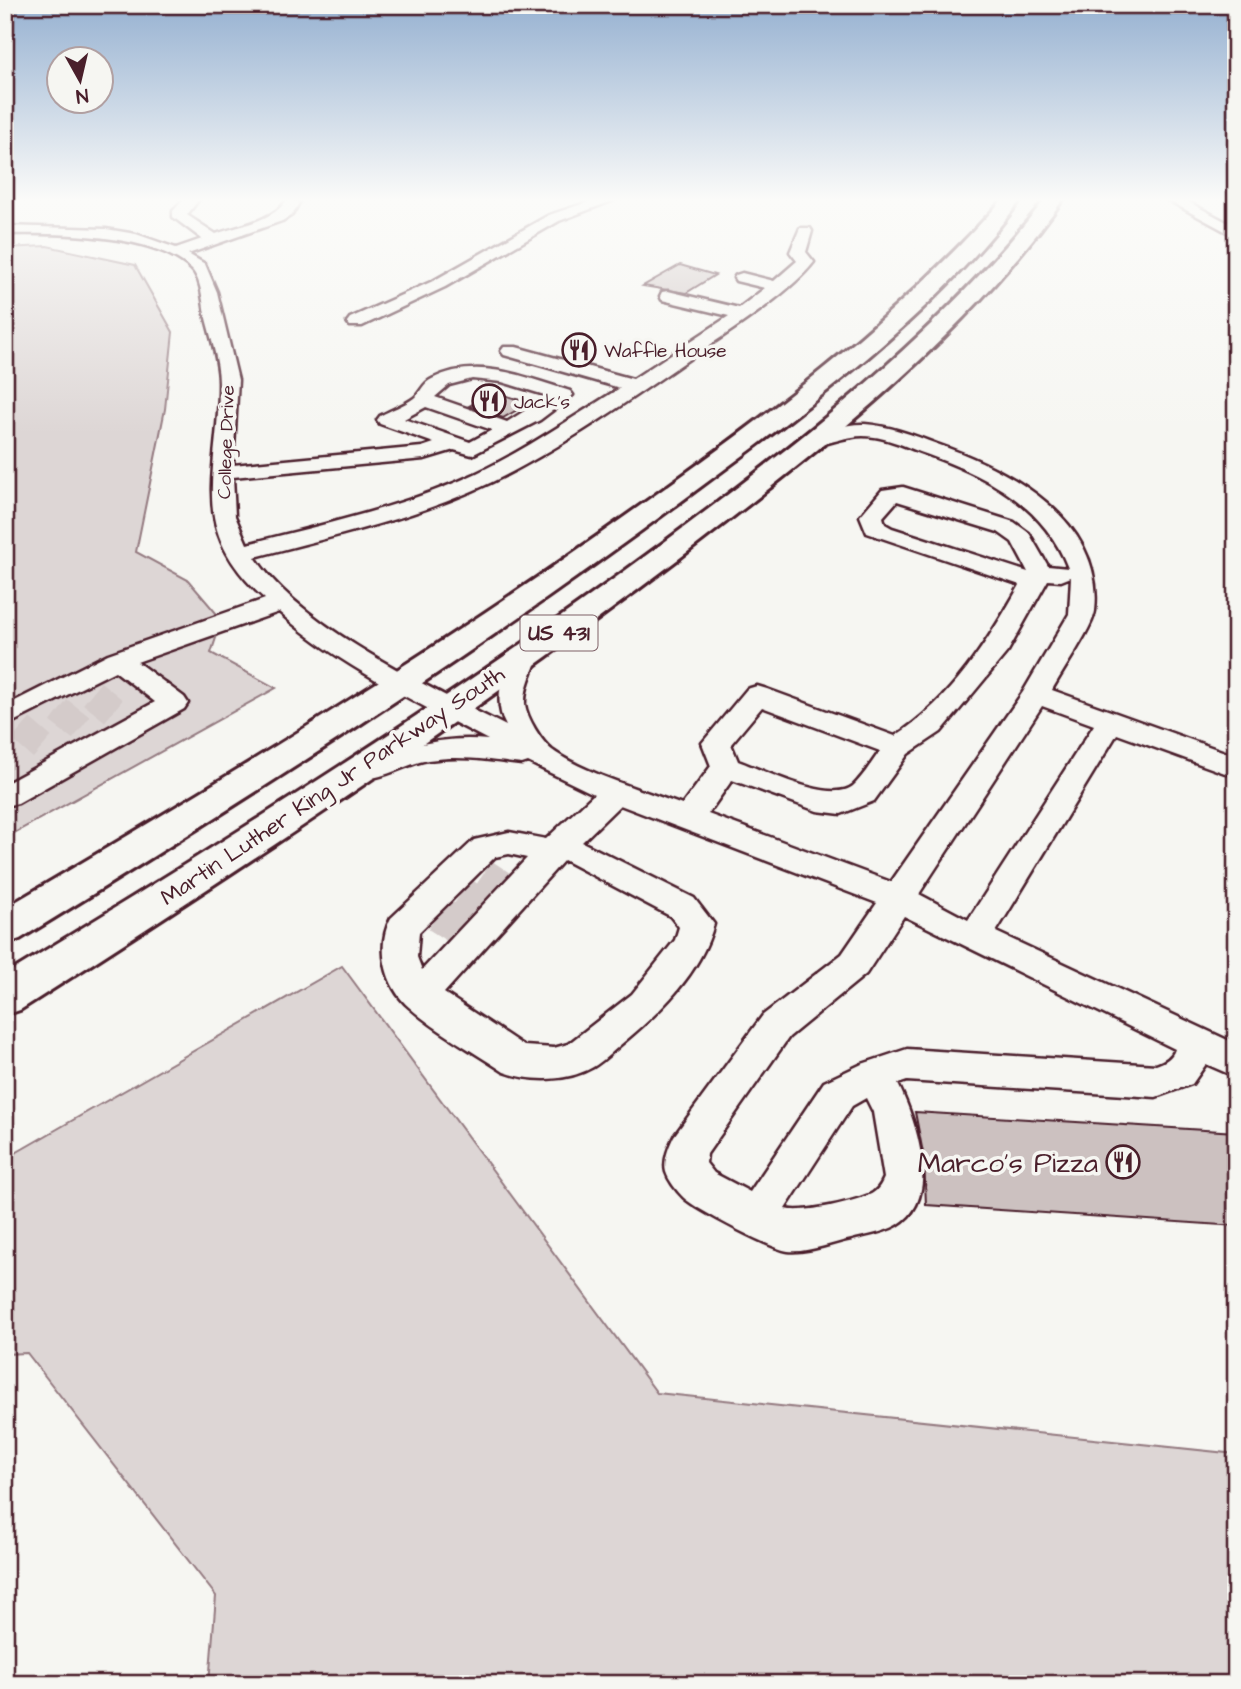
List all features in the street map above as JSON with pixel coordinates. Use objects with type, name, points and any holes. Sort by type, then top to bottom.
[{"type":"highway","name":"Martin Luther King Jr Parkway South","points":[[5,928],[182,822],[401,683],[558,579],[729,455],[823,380],[940,277]]},
{"type":"highway","name":"Martin Luther King Jr Parkway South","points":[[5,998],[132,919],[354,774],[525,657],[657,562],[814,440],[913,355],[991,277]]},
{"type":"street","name":"College Drive","points":[[203,277],[209,292],[229,380],[220,489],[224,516],[241,553],[257,579],[305,622],[401,683],[615,792],[898,898],[1236,1061]]},
{"type":"street","points":[[356,322],[452,277]]},
{"type":"street","points":[[241,553],[395,511],[465,486],[521,459],[743,314],[790,277]]},
{"type":"street","points":[[742,278],[779,287]]},
{"type":"street","points":[[668,296],[743,314]]},
{"type":"street","points":[[510,351],[635,387]]},
{"type":"street","points":[[471,372],[490,373],[563,396],[533,416],[472,449],[387,420],[424,400],[430,387],[455,375],[471,372]]},
{"type":"street","points":[[424,400],[508,429]]},
{"type":"street","points":[[533,416],[569,428]]},
{"type":"street","points":[[814,440],[861,430],[887,433],[989,472],[1037,505],[1069,542],[1083,576],[1082,614],[1036,694],[854,964],[776,1026],[688,1149],[685,1169],[700,1186],[788,1231],[805,1230],[883,1211],[897,1198],[904,1178],[892,1112],[875,1076]]},
{"type":"street","points":[[222,472],[424,453],[455,443]]},
{"type":"street","points":[[1037,577],[1021,538],[1006,527],[903,494],[890,495],[871,516],[876,528],[918,546],[1002,572],[1037,577],[1083,576]]},
{"type":"street","points":[[898,747],[757,695],[716,743],[726,767],[817,801],[841,803],[863,794],[898,747],[931,726],[990,655],[1037,577]]},
{"type":"street","points":[[11,721],[51,705],[85,687],[117,660],[282,601]]},
{"type":"street","points":[[525,657],[512,693],[510,713],[541,756]]},
{"type":"street","points":[[6,796],[57,761],[128,722],[174,704],[117,660]]},
{"type":"street","points":[[1036,694],[1236,767]]},
{"type":"street","points":[[766,699],[772,709],[846,739],[860,748],[867,760],[858,777],[841,785],[822,789],[792,782],[769,784]]},
{"type":"street","points":[[975,937],[1111,722]]},
{"type":"street","points":[[354,774],[423,751],[463,747],[541,756]]},
{"type":"street","points":[[688,820],[726,767]]},
{"type":"street","points":[[420,996],[470,901],[485,848],[509,843],[557,848],[682,907],[697,925],[691,946],[645,1004],[580,1056],[554,1064],[517,1061],[420,996],[399,962],[403,927],[470,901],[557,848],[615,792]]},
{"type":"street","points":[[757,1217],[838,1094],[875,1076],[907,1065],[1156,1081],[1180,1075],[1189,1065],[1196,1042]]},
{"type":"shaded area","points":[[5,277],[142,277],[173,332],[165,409],[136,552],[188,580],[222,620],[211,653],[276,688],[5,838]]},
{"type":"shaded area","points":[[342,966],[657,1393],[1236,1454],[1236,1684],[209,1684],[216,1596],[27,1353],[5,1354],[5,1159]]},
{"type":"building","points":[[659,277],[712,277],[686,293],[643,286]]},
{"type":"building","points":[[495,392],[529,403],[503,418],[469,406]]},
{"type":"building","points":[[915,1112],[1236,1132],[1236,1226],[926,1205],[924,1158]]},
{"type":"tunnel","points":[[92,693],[123,718]]},
{"type":"tunnel","points":[[59,711],[92,736]]},
{"type":"tunnel","points":[[21,729],[51,755]]},
{"type":"tunnel","points":[[482,876],[503,890]]},
{"type":"tunnel","points":[[461,894],[483,910]]},
{"type":"tunnel","points":[[438,914],[460,928]]},
{"type":"place","name":"Waffle House","points":[[579,350]]},
{"type":"place","name":"Jack's","points":[[489,401]]},
{"type":"place","name":"Marco’s Pizza","points":[[1123,1162]]}]
